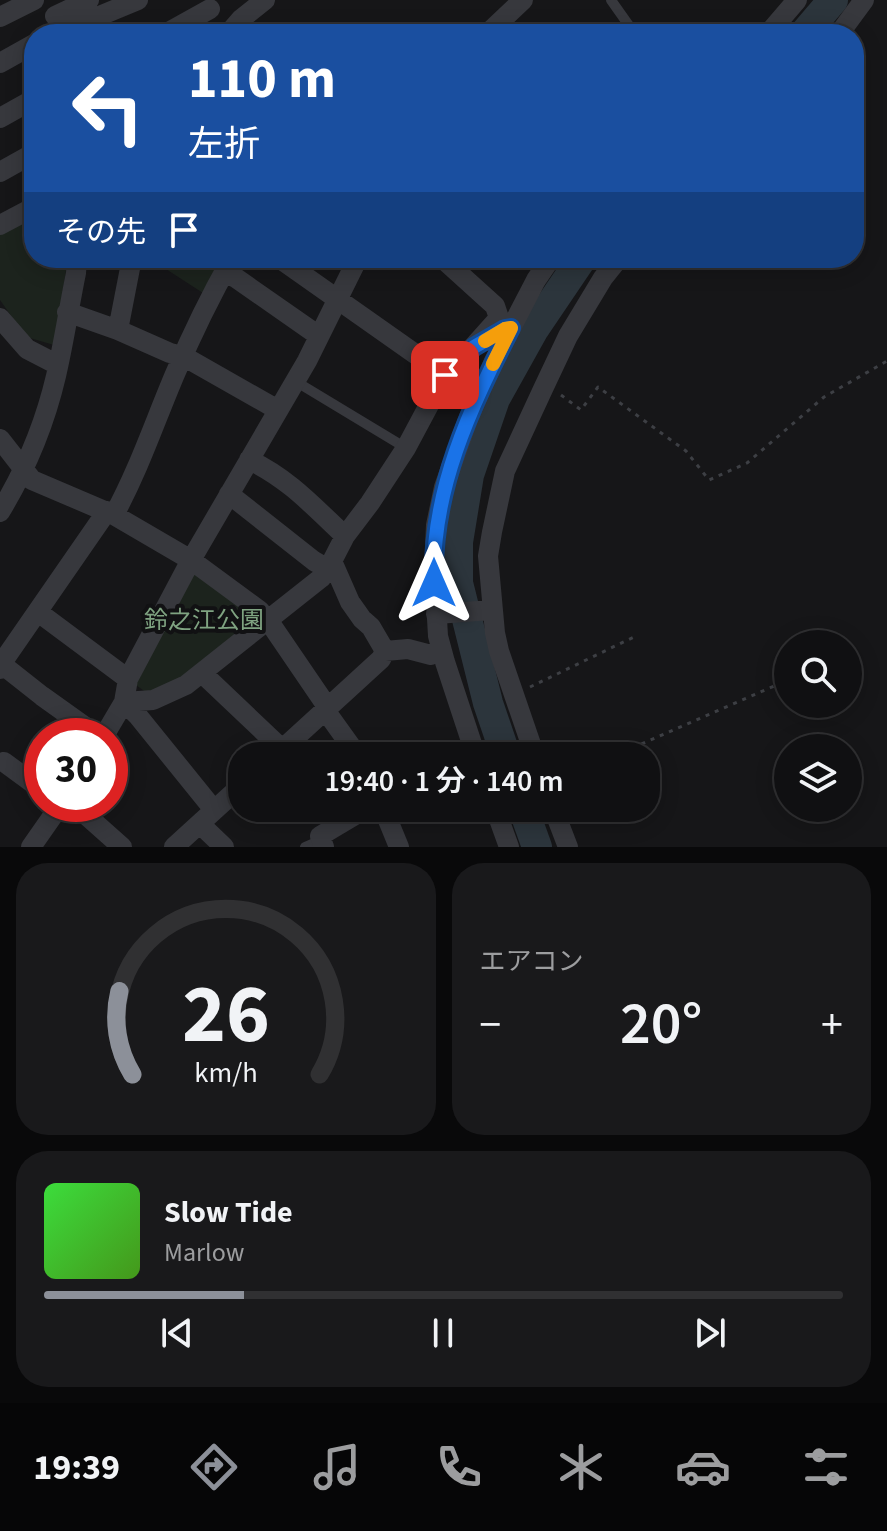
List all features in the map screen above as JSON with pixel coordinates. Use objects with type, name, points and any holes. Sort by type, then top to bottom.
[{"type":"street","points":[[0,17],[34,0]]},
{"type":"street","points":[[56,23],[89,0]]},
{"type":"street","points":[[56,23],[138,0]]},
{"type":"street","points":[[237,24],[265,0]]},
{"type":"street","points":[[498,24],[523,0]]},
{"type":"street","points":[[777,24],[797,0]]},
{"type":"street","points":[[846,24],[864,0]]},
{"type":"street","points":[[179,24],[207,5],[223,24]]},
{"type":"street","points":[[0,56],[24,47]]},
{"type":"street","points":[[0,63],[24,49]]},
{"type":"street","points":[[0,118],[24,105]]},
{"type":"street","points":[[0,172],[24,159]]},
{"type":"street","points":[[0,225],[24,212]]},
{"type":"street","points":[[0,512],[14,490],[42,420],[58,365],[76,268]]},
{"type":"street","points":[[118,330],[130,268]]},
{"type":"street","points":[[73,718],[2,668],[6,657],[133,481],[183,356],[227,268]]},
{"type":"street","points":[[230,268],[236,278],[319,336]]},
{"type":"street","points":[[293,268],[445,375]]},
{"type":"street","points":[[115,718],[124,702],[128,679],[191,560],[295,381],[353,268]]},
{"type":"street","points":[[124,702],[153,700],[186,685],[321,578],[345,536],[406,448],[445,375],[499,318],[495,306],[453,268]]},
{"type":"street","points":[[471,742],[440,649],[434,543],[444,487],[469,417],[511,328],[544,268]]},
{"type":"street","points":[[530,742],[499,651],[488,556],[505,471],[568,336],[611,268]]},
{"type":"street","points":[[67,312],[183,356],[278,410]]},
{"type":"street","points":[[0,318],[27,349],[58,365]]},
{"type":"street","points":[[474,347],[511,328]]},
{"type":"street","points":[[0,439],[32,480],[110,513],[191,560],[259,610],[348,742]]},
{"type":"street","points":[[249,460],[293,486],[345,536]]},
{"type":"street","points":[[229,494],[314,561],[330,565],[350,602],[371,627],[385,651]]},
{"type":"street","points":[[436,614],[492,610]]},
{"type":"street","points":[[38,612],[128,679]]},
{"type":"street","points":[[385,651],[408,649],[431,655],[440,649]]},
{"type":"street","points":[[290,742],[381,659],[385,651]]},
{"type":"street","points":[[203,674],[268,742]]},
{"type":"street","points":[[124,702],[138,716],[224,847]]},
{"type":"street","points":[[2,761],[24,777]]},
{"type":"street","points":[[174,847],[228,798]]},
{"type":"street","points":[[31,847],[48,822]]},
{"type":"street","points":[[94,822],[122,847]]},
{"type":"street","points":[[316,845],[320,836],[344,822]]},
{"type":"street","points":[[389,822],[399,847]]},
{"type":"street","points":[[500,822],[509,847]]},
{"type":"street","points":[[558,822],[568,847]]},
{"type":"lane","points":[[611,0],[628,24]]},
{"type":"lane","points":[[295,381],[406,448]]},
{"type":"path","points":[[543,389],[557,391],[581,410],[598,387],[686,451],[709,480],[747,463],[824,397],[887,361]]},
{"type":"path","points":[[526,689],[638,635]]},
{"type":"path","points":[[646,742],[774,686]]},
{"type":"green space","points":[[24,218],[24,268],[66,268],[54,345],[24,334],[0,300],[0,231]]},
{"type":"green space","points":[[164,268],[219,268],[203,293]]},
{"type":"green space","name":"鈴之江公園","points":[[197,574],[253,615],[254,622],[184,679],[147,693],[136,685],[190,576]]},
{"type":"waterway","points":[[813,24],[833,0]]},
{"type":"waterway","points":[[501,742],[488,703],[458,583],[458,542],[469,475],[495,399],[534,329],[575,268]]},
{"type":"waterway","points":[[528,822],[537,847]]},
{"type":"slow traffic","points":[[485,341],[511,328],[493,364]]},
{"type":"route","points":[[434,583],[436,525],[450,467],[480,391],[511,328],[474,347],[445,375]]}]
